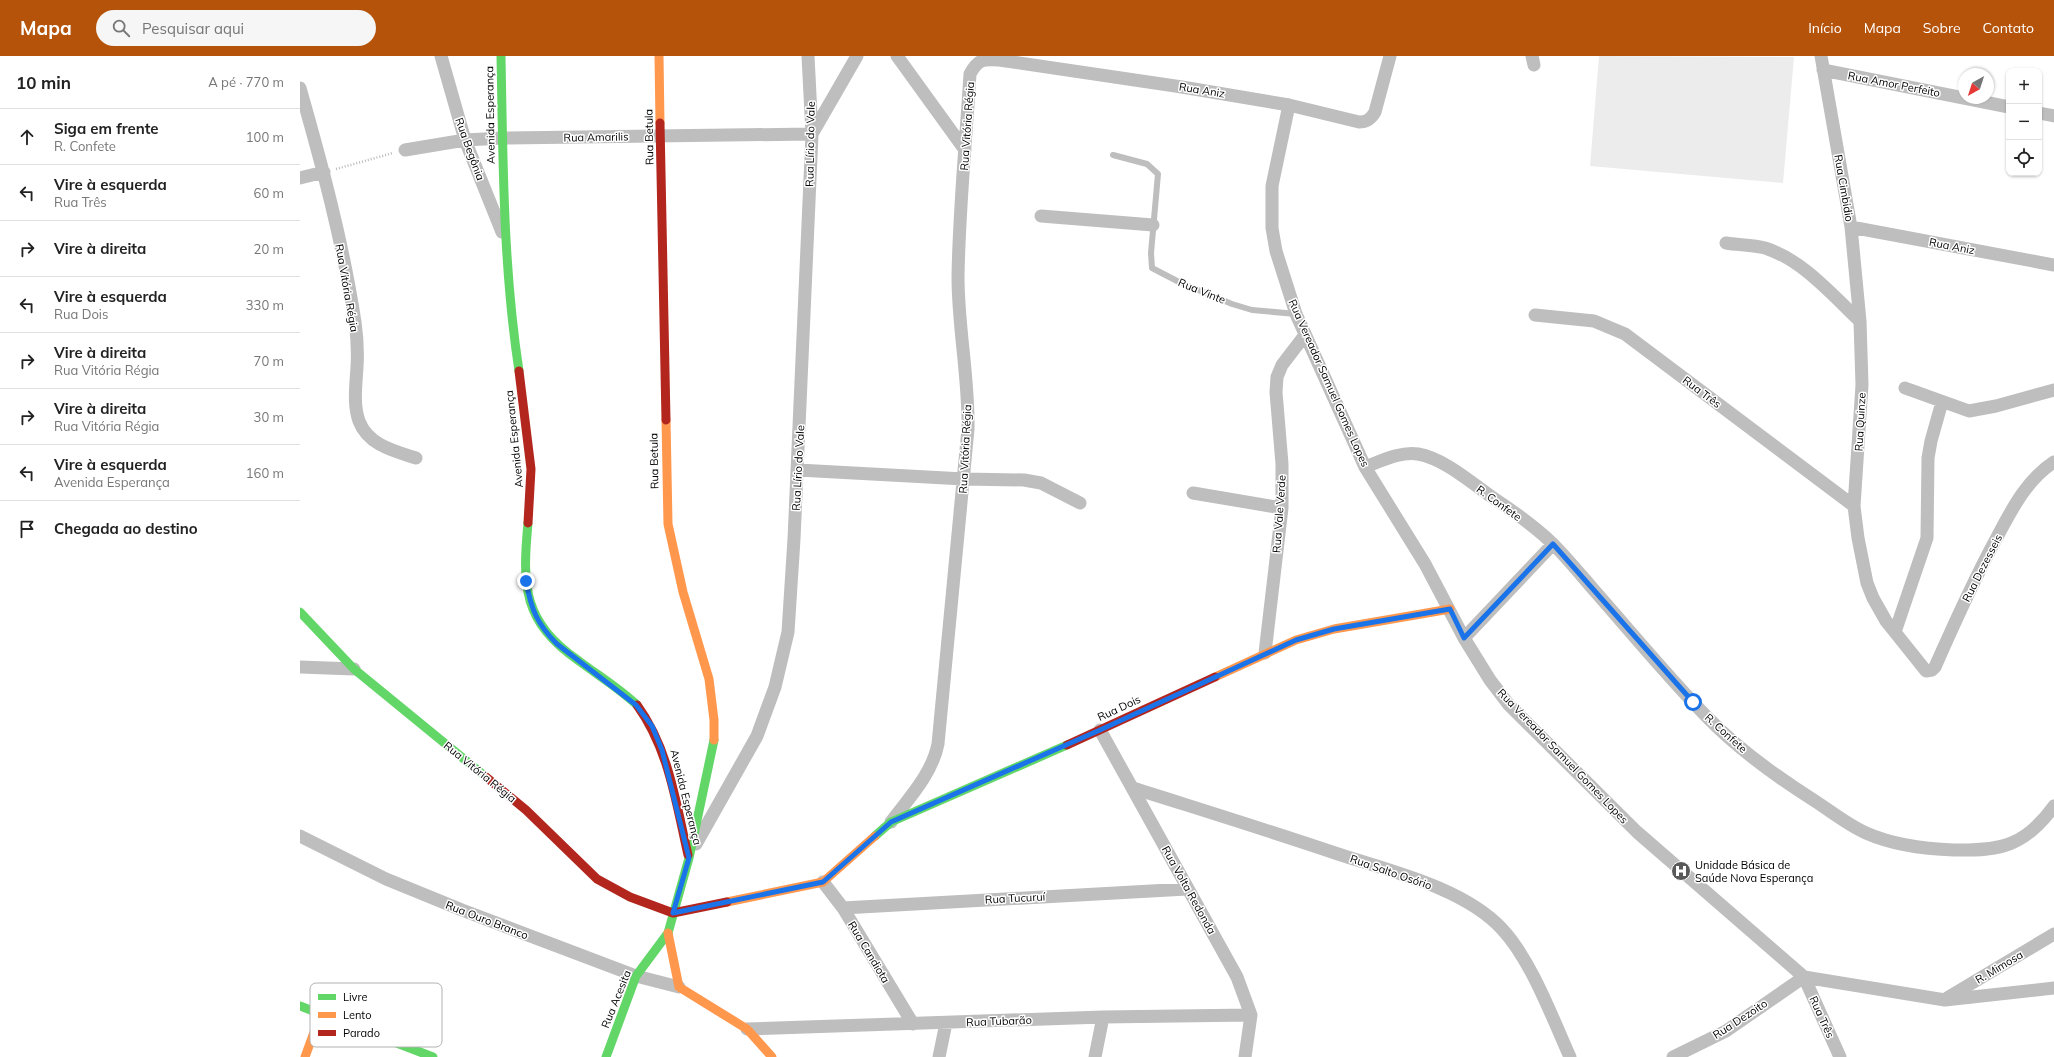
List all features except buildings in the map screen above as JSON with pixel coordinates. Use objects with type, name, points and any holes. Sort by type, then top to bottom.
[{"type":"street","name":"Rua Begônia","points":[[441,56],[465,140],[505,239]]},
{"type":"street","name":"Avenida Esperança","points":[[501,56],[505,239],[513,340],[531,471],[532,498],[526,554],[526,581],[531,606],[538,622],[557,644],[636,705],[652,726],[662,750],[689,858]]},
{"type":"street","name":"Rua Betula","points":[[659,56],[668,524],[684,592],[705,663],[713,698],[714,720],[711,758],[689,858]]},
{"type":"street","name":"Rua Lírio do Vale","points":[[689,858],[757,736],[784,656],[790,606],[798,470],[812,134],[808,56]]},
{"type":"street","points":[[812,134],[857,56]]},
{"type":"street","points":[[897,56],[965,150]]},
{"type":"street","name":"Rua Aniz","points":[[999,60],[1182,87],[1289,105],[1359,122],[1365,122],[1371,118],[1375,112],[1390,56]]},
{"type":"street","name":"Rua Cimbidio","points":[[1821,56],[1851,226],[1860,321]]},
{"type":"street","name":"Rua Vitória Régia","points":[[891,822],[926,774],[936,754],[964,479],[968,412],[961,336],[958,278],[970,74],[976,64],[986,59],[999,60]]},
{"type":"street","name":"Rua Amor Perfeito","points":[[1823,70],[2006,106]]},
{"type":"street","name":"Rua Vitória Régia","points":[[300,88],[324,172],[355,324],[357,366],[356,405],[359,422],[371,439],[386,448],[416,458]]},
{"type":"street","name":"Rua Vereador Samuel Gomes Lopes","points":[[1289,105],[1275,165],[1271,206],[1272,228],[1276,251],[1296,314],[1364,467],[1425,564],[1464,638],[1490,680],[1515,710],[1637,832],[1804,977]]},
{"type":"street","points":[[2042,114],[2054,116]]},
{"type":"street","name":"Rua Amarilis","points":[[405,150],[465,140],[503,138],[812,134]]},
{"type":"street","points":[[300,178],[324,172]]},
{"type":"street","points":[[1041,216],[1153,225]]},
{"type":"street","name":"Rua Aniz","points":[[1851,226],[2054,265]]},
{"type":"street","points":[[1726,243],[1765,248],[1780,254],[1812,276],[1860,321]]},
{"type":"street","name":"Rua Três","points":[[1535,315],[1594,321],[1625,334],[1854,506]]},
{"type":"street","name":"Rua Quinze","points":[[1860,321],[1862,385],[1854,506],[1858,538],[1867,583],[1879,610],[1920,664]]},
{"type":"street","name":"Rua Vale Verde","points":[[1265,653],[1282,508],[1282,464],[1276,392],[1278,377],[1282,365],[1305,335]]},
{"type":"street","points":[[1904,388],[1969,411],[1977,411],[2054,390]]},
{"type":"street","points":[[1895,632],[1928,538],[1928,458],[1931,441],[1942,402]]},
{"type":"street","name":"R. Confete","points":[[1364,467],[1400,455],[1417,454],[1434,459],[1455,471],[1510,510],[1553,544],[1660,667],[1723,732],[1775,775],[1857,828],[1878,838],[1923,848],[1945,850],[1986,849],[2008,844],[2029,834],[2041,823],[2054,806]]},
{"type":"street","name":"Rua Dezesseis","points":[[1920,664],[1928,672],[1935,667],[1986,558],[2018,500],[2039,473],[2054,462]]},
{"type":"street","points":[[798,470],[1032,481],[1052,487],[1080,503]]},
{"type":"street","points":[[1193,493],[1282,508]]},
{"type":"street","points":[[1464,638],[1553,544]]},
{"type":"street","name":"Rua Dois","points":[[823,882],[891,822],[1100,730],[1265,653],[1296,640],[1334,629],[1450,609]]},
{"type":"street","name":"Rua Vitória Régia","points":[[300,612],[354,669],[526,810],[578,863],[597,879],[630,897],[673,913]]},
{"type":"street","points":[[300,667],[354,669]]},
{"type":"street","name":"Rua Volta Redonda","points":[[1100,730],[1187,889],[1230,963],[1251,1015]]},
{"type":"street","name":"Rua Salto Osório","points":[[1133,788],[1401,875],[1459,897],[1474,905],[1502,929],[1514,944],[1540,992],[1570,1057]]},
{"type":"street","name":"Rua Ouro Branco","points":[[300,836],[425,896],[636,976],[679,987],[747,1029],[772,1057]]},
{"type":"street","points":[[679,987],[668,933],[689,858]]},
{"type":"street","points":[[673,913],[823,882]]},
{"type":"street","name":"Rua Candiota","points":[[823,882],[843,908],[913,1024]]},
{"type":"street","name":"Rua Tucuruí","points":[[843,908],[1187,889]]},
{"type":"street","name":"Rua Acesita","points":[[606,1057],[636,976],[668,933]]},
{"type":"street","name":"R. Mimosa","points":[[1944,1000],[2054,934]]},
{"type":"street","points":[[1804,977],[1944,1000],[2054,988]]},
{"type":"street","name":"Rua Três","points":[[1804,977],[1840,1057]]},
{"type":"street","name":"Rua Dezoito","points":[[1673,1057],[1726,1030],[1804,977]]},
{"type":"street","points":[[300,1006],[310,1010]]},
{"type":"street","points":[[1245,1057],[1251,1015]]},
{"type":"street","name":"Rua Tubarão","points":[[747,1029],[1103,1017],[1251,1015]]},
{"type":"street","points":[[1094,1057],[1103,1017]]},
{"type":"street","points":[[939,1057],[946,1023]]},
{"type":"street","points":[[304,1057],[310,1042]]},
{"type":"street","points":[[407,1047],[433,1057]]},
{"type":"lane","name":"Rua Vinte","points":[[1113,155],[1142,162],[1156,171],[1158,178],[1150,265],[1155,270],[1204,294],[1232,304],[1252,310],[1296,314]]},
{"type":"path","points":[[324,172],[405,150]]},
{"type":"shaded area","points":[[1599,56],[1794,57],[1783,183],[1590,166]]},
{"type":"traffic: fast","points":[[501,56],[503,174],[507,253],[519,371]]},
{"type":"traffic: fast","points":[[528,523],[526,546],[527,585],[530,601],[537,617],[547,632],[560,646],[637,705]]},
{"type":"traffic: fast","points":[[300,612],[354,669],[486,777]]},
{"type":"traffic: fast","points":[[606,1057],[636,976],[668,933],[689,858],[714,740]]},
{"type":"traffic: fast","points":[[875,836],[891,822],[1067,745]]},
{"type":"traffic: fast","points":[[300,1006],[310,1010]]},
{"type":"traffic: fast","points":[[407,1047],[433,1057]]},
{"type":"traffic: slow","points":[[659,56],[660,123]]},
{"type":"traffic: slow","points":[[666,420],[668,524],[683,592],[709,679],[714,720],[714,740]]},
{"type":"traffic: slow","points":[[1215,677],[1296,640],[1334,629],[1450,609]]},
{"type":"traffic: slow","points":[[727,902],[823,882],[875,836]]},
{"type":"traffic: slow","points":[[668,933],[679,987],[747,1029],[772,1057]]},
{"type":"traffic: slow","points":[[305,1057],[310,1043]]},
{"type":"traffic: jam","points":[[660,123],[666,420]]},
{"type":"traffic: jam","points":[[519,371],[531,469],[528,523]]},
{"type":"traffic: jam","points":[[1067,745],[1215,677]]},
{"type":"traffic: jam","points":[[637,705],[648,722],[664,758],[675,796],[688,855]]},
{"type":"traffic: jam","points":[[486,777],[526,810],[597,879],[630,897],[673,913],[727,902]]},
{"type":"place","name":"Unidade Básica de Saúde Nova Esperança","points":[[1681,871]]},
{"type":"route","points":[[526,581],[531,606],[538,622],[548,635],[557,644],[636,705],[652,726],[662,750],[689,858],[673,913],[734,902],[823,882],[891,822],[1100,730],[1296,640],[1357,624],[1450,609],[1464,638],[1553,544],[1660,667],[1693,702]]}]
